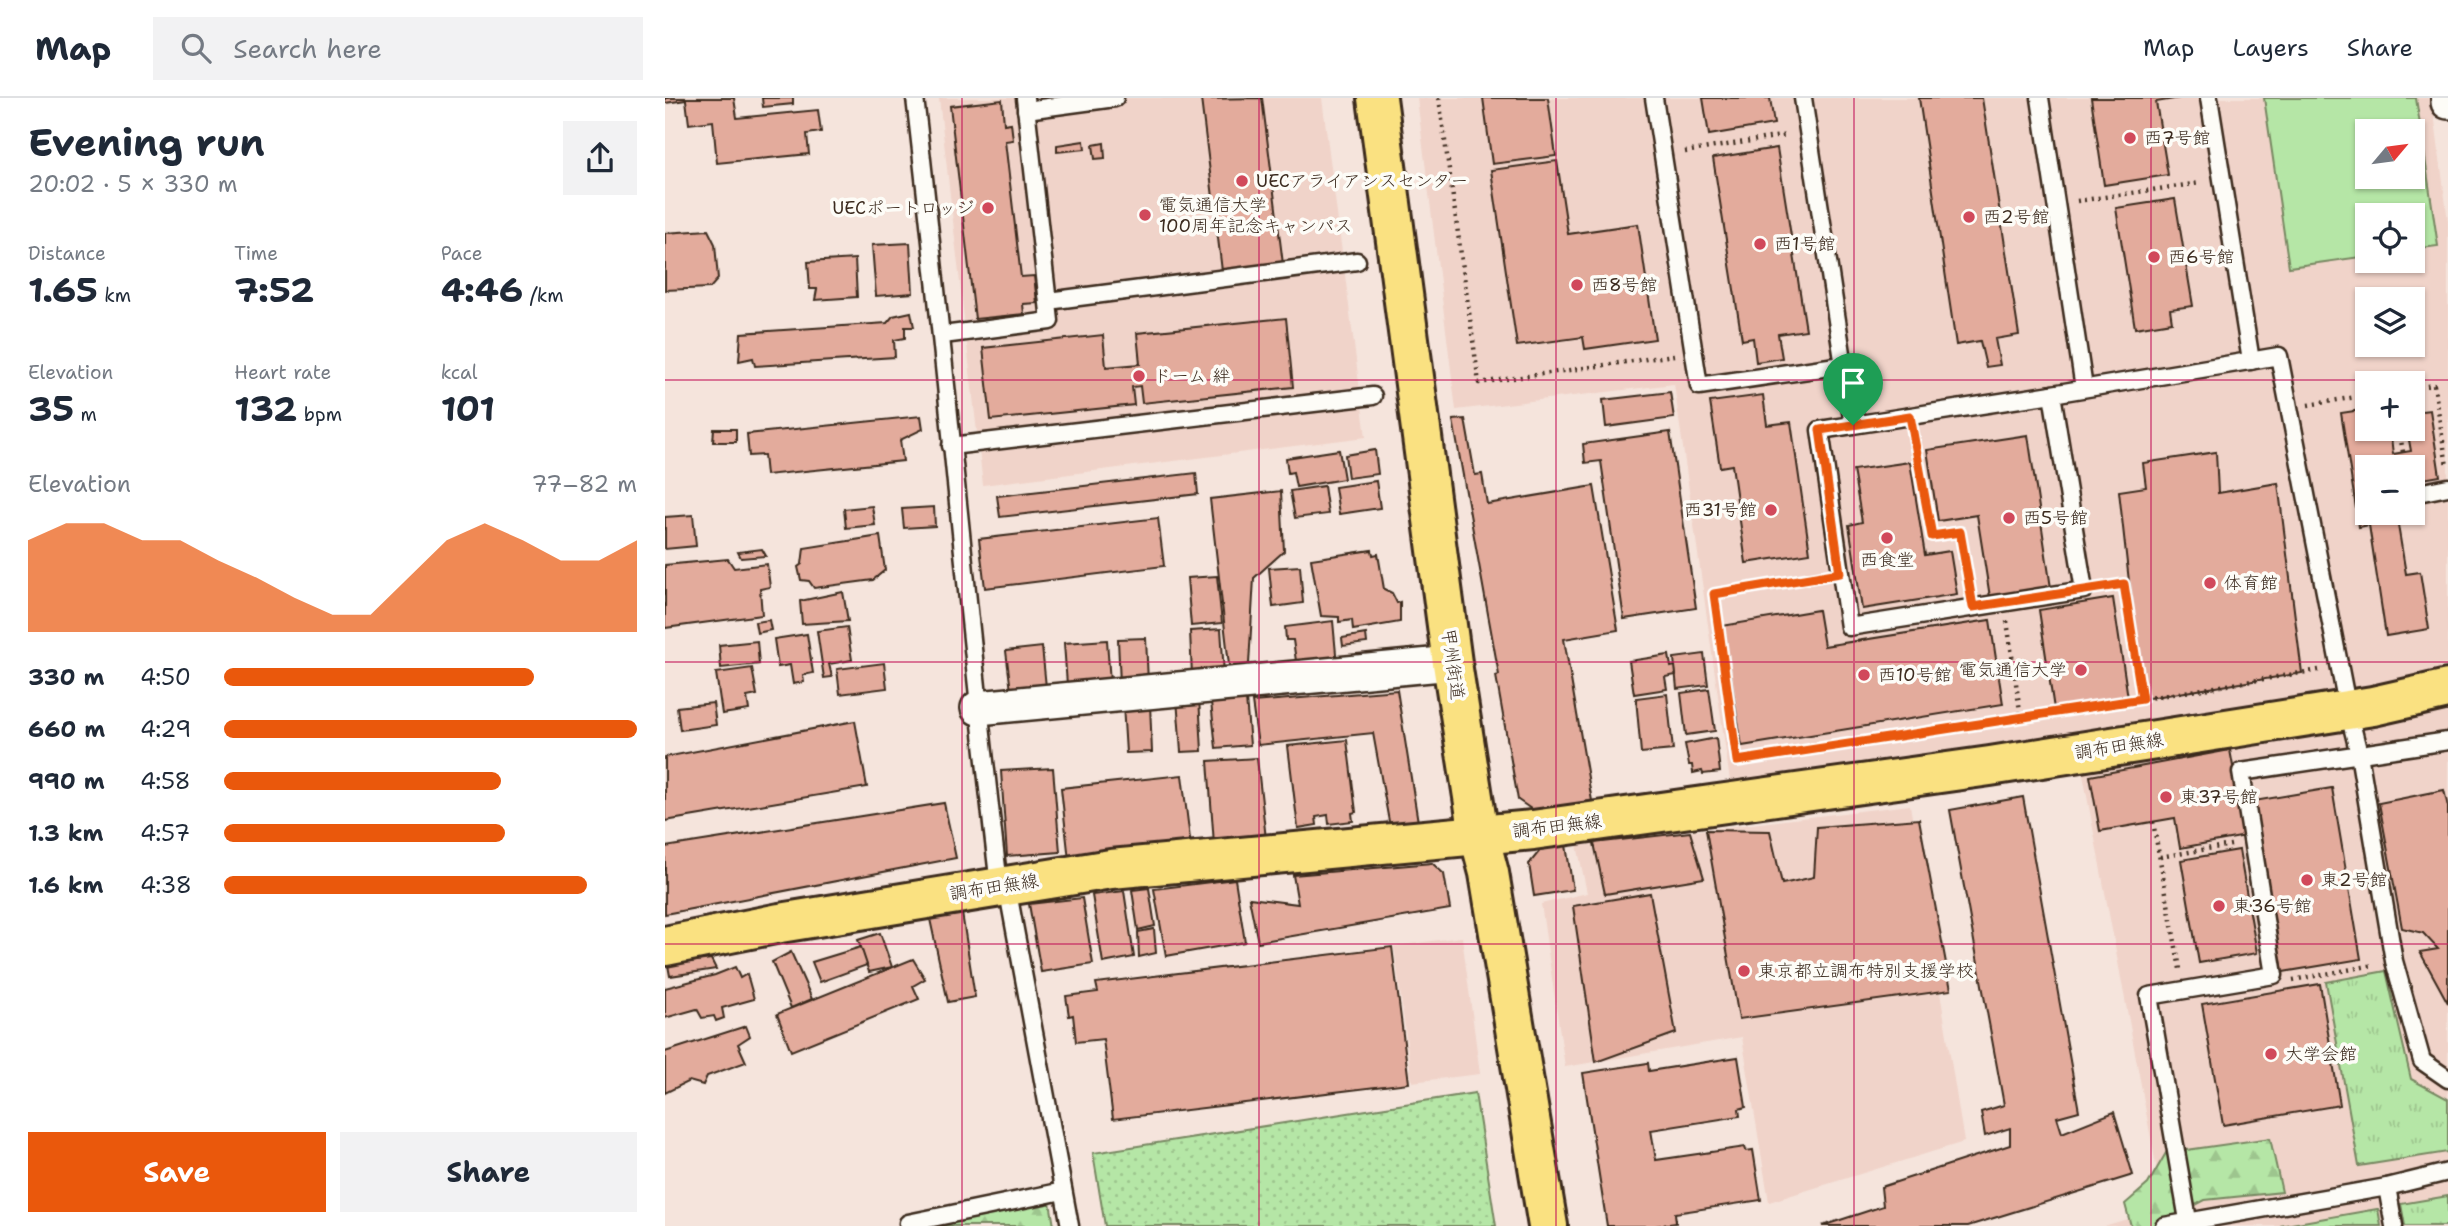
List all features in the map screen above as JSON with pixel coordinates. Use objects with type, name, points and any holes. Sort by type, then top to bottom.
[{"type":"main road","name":"甲州街道","points":[[1377,98],[1452,663],[1479,835],[1489,873],[1548,1226]]},
{"type":"main road","name":"調布田無線","points":[[665,946],[780,923],[1111,869],[1533,830],[1990,766],[2348,710],[2448,689]]},
{"type":"street","points":[[978,708],[1452,663]]},
{"type":"lane","points":[[915,98],[943,335],[951,446],[997,868],[1010,903],[1070,1226]]},
{"type":"lane","points":[[943,335],[1050,321],[1026,104],[1115,98]]},
{"type":"lane","points":[[1654,98],[1699,386],[1843,365]]},
{"type":"lane","points":[[1803,98],[1853,425]]},
{"type":"lane","points":[[2040,98],[2084,388]]},
{"type":"lane","points":[[2209,98],[2251,360]]},
{"type":"lane","points":[[1048,301],[1357,261]]},
{"type":"lane","points":[[2052,394],[2084,590],[1849,627],[1820,430],[2279,356],[2348,710],[2359,754],[2394,961],[2422,1061],[2448,1079]]},
{"type":"lane","points":[[951,446],[1373,396]]},
{"type":"lane","points":[[2425,492],[2448,487]]},
{"type":"lane","points":[[2188,1220],[2149,996],[2274,975],[2241,772],[2448,741]]},
{"type":"lane","points":[[2164,1226],[2388,1187],[2448,1172]]},
{"type":"lane","points":[[2388,1187],[2394,1226]]},
{"type":"lane","points":[[908,1223],[1063,1191]]},
{"type":"path","points":[[1439,98],[1479,383],[1694,352]]},
{"type":"path","points":[[1664,156],[1808,131]]},
{"type":"path","points":[[2055,205],[2222,180]]},
{"type":"path","points":[[2425,386],[2434,385],[2448,473]]},
{"type":"path","points":[[2290,407],[2355,397]]},
{"type":"path","points":[[1910,416],[1932,536],[1960,532],[1973,607]]},
{"type":"path","points":[[2401,441],[2403,452]]},
{"type":"path","points":[[1840,573],[1714,594],[1737,761],[2341,667]]},
{"type":"path","points":[[2084,590],[2124,584],[2142,699]]},
{"type":"path","points":[[2004,603],[2021,718]]},
{"type":"path","points":[[2153,822],[2184,990]]},
{"type":"path","points":[[2159,858],[2209,852],[2252,841]]},
{"type":"path","points":[[2274,975],[2284,982],[2394,961]]},
{"type":"shaded area","name":"電気通信大学 100周年記念キャンパス","points":[[939,98],[1322,98],[1366,437],[983,485]]},
{"type":"shaded area","name":"電気通信大学","points":[[1417,98],[2432,98],[2448,221],[2448,1226],[2104,1226],[2164,1208],[2075,732],[1730,781],[1674,384],[1456,410]]},
{"type":"shaded area","name":"東京都立調布特別支援学校","points":[[1910,805],[1964,1142],[1769,1202],[1742,1037],[1565,1067],[1541,904],[1587,893],[1577,845]]},
{"type":"shaded area","points":[[1462,937],[1480,1074],[1412,1082],[1394,946]]},
{"type":"green space","points":[[2264,98],[2416,98],[2419,119],[2355,119],[2355,189],[2425,189],[2425,159],[2438,246],[2425,248],[2425,203],[2355,203],[2355,258],[2289,267]]},
{"type":"green space","points":[[2386,971],[2411,1079],[2448,1099],[2448,1152],[2359,1166],[2326,982]]},
{"type":"green space","points":[[1475,1093],[1496,1226],[1105,1226],[1093,1153]]},
{"type":"green space","points":[[2270,1138],[2282,1192],[2205,1200],[2180,1213],[2183,1226],[2131,1226],[2125,1204],[2148,1184],[2166,1153]]},
{"type":"green space","points":[[2448,1196],[2448,1226],[2405,1226],[2401,1204]]},
{"type":"green space","points":[[1050,1202],[1054,1226],[926,1226]]},
{"type":"green space","points":[[2377,1209],[2381,1226],[2280,1226]]},
{"type":"building","points":[[665,98],[734,98],[737,118],[818,110],[821,132],[807,134],[809,154],[717,163],[713,121],[689,124],[686,100],[665,103]]},
{"type":"building","points":[[762,98],[793,98],[793,104],[763,107]]},
{"type":"building","name":"UECアライアンスセンター","points":[[1262,98],[1283,264],[1222,271],[1201,99]]},
{"type":"building","points":[[1483,98],[1548,98],[1556,156],[1492,164]]},
{"type":"building","points":[[1703,98],[1770,98],[1774,124],[1709,135]]},
{"type":"building","name":"西2号館","points":[[1919,98],[1982,98],[2019,335],[1995,339],[2000,365],[1986,367],[1980,341],[1956,345]]},
{"type":"building","name":"西7号館","points":[[2091,98],[2180,98],[2156,102],[2168,175],[2104,185]]},
{"type":"building","name":"UECポートロッジ","points":[[1002,100],[1004,124],[1011,123],[1013,140],[1005,141],[1021,277],[1034,276],[1037,303],[1023,304],[1024,314],[975,319],[950,106]]},
{"type":"building","points":[[1084,141],[1085,149],[1057,152],[1057,145]]},
{"type":"building","points":[[1104,143],[1105,158],[1095,159],[1093,145]]},
{"type":"building","name":"西1号館","points":[[1777,148],[1806,330],[1778,334],[1782,358],[1756,362],[1753,338],[1742,340],[1713,158]]},
{"type":"building","name":"西8号館","points":[[1557,161],[1568,234],[1638,224],[1655,339],[1585,349],[1583,337],[1517,346],[1491,170]]},
{"type":"building","name":"西6号館","points":[[2175,199],[2193,306],[2170,309],[2172,322],[2135,328],[2116,208]]},
{"type":"building","points":[[708,230],[715,244],[718,279],[710,288],[665,290],[665,233]]},
{"type":"building","points":[[910,243],[913,293],[876,296],[872,245]]},
{"type":"building","points":[[855,259],[857,297],[815,300],[817,289],[810,289],[808,262]]},
{"type":"building","points":[[911,312],[914,327],[905,327],[905,338],[894,340],[895,357],[755,366],[753,358],[739,361],[741,333],[887,323],[893,316]]},
{"type":"building","name":"ドーム 絆","points":[[1286,318],[1293,387],[1142,403],[1140,386],[1132,387],[1134,405],[991,420],[983,348],[1103,335],[1106,367],[1140,364],[1137,333]]},
{"type":"building","points":[[1670,392],[1674,418],[1606,427],[1603,400]]},
{"type":"building","name":"西31号館","points":[[1763,395],[1767,425],[1791,422],[1810,553],[1746,563],[1732,465],[1720,467],[1710,402]]},
{"type":"building","points":[[2430,410],[2440,476],[2425,479],[2425,455],[2355,455],[2355,502],[2341,413],[2355,411],[2355,441],[2391,441],[2393,454],[2411,451],[2409,441],[2425,441],[2425,411]]},
{"type":"building","points":[[921,416],[923,429],[900,440],[903,461],[766,475],[764,455],[749,456],[747,434]]},
{"type":"building","points":[[1465,419],[1475,475],[1482,474],[1487,504],[1594,486],[1618,630],[1564,639],[1592,801],[1534,811],[1518,800],[1496,676],[1499,675],[1453,420]]},
{"type":"building","points":[[714,429],[736,429],[736,442],[713,442]]},
{"type":"building","points":[[1670,432],[1696,608],[1624,619],[1601,461],[1585,463],[1583,444]]},
{"type":"building","name":"西5号館","points":[[2028,435],[2051,588],[1990,597],[1977,515],[1938,521],[1927,450]]},
{"type":"building","points":[[1339,450],[1344,479],[1296,487],[1293,472],[1288,473],[1286,458]]},
{"type":"building","points":[[1375,450],[1378,474],[1348,478],[1345,455]]},
{"type":"building","name":"体育館","points":[[2216,452],[2218,493],[2278,483],[2302,673],[2142,699],[2119,491],[2146,487],[2143,463]]},
{"type":"building","name":"西食堂","points":[[1910,462],[1925,555],[1950,551],[1957,594],[1862,609],[1849,525],[1862,522],[1853,470]]},
{"type":"building","points":[[1196,473],[1198,494],[1000,517],[997,496]]},
{"type":"building","points":[[1376,481],[1380,508],[1339,514],[1335,487]]},
{"type":"building","points":[[1324,486],[1328,514],[1295,518],[1290,491]]},
{"type":"building","points":[[1281,491],[1284,551],[1254,578],[1249,664],[1230,674],[1210,499]]},
{"type":"building","points":[[872,506],[875,525],[846,528],[844,509]]},
{"type":"building","points":[[934,507],[935,526],[904,528],[902,509]]},
{"type":"building","points":[[693,515],[696,546],[665,549],[665,517]]},
{"type":"building","points":[[1158,518],[1164,566],[985,588],[979,539]]},
{"type":"building","points":[[2369,525],[2398,525],[2406,574],[2420,572],[2429,629],[2386,636]]},
{"type":"building","points":[[880,536],[885,570],[873,580],[814,588],[809,581],[801,580],[798,567],[802,564],[804,548]]},
{"type":"building","points":[[762,549],[766,556],[741,558],[738,552]]},
{"type":"building","points":[[1372,550],[1373,555],[1378,554],[1384,589],[1392,593],[1397,603],[1400,602],[1400,622],[1353,630],[1352,620],[1339,622],[1339,617],[1321,616],[1311,559]]},
{"type":"building","points":[[728,559],[734,568],[767,564],[770,587],[760,589],[762,615],[665,628],[665,565]]},
{"type":"building","points":[[1300,566],[1303,603],[1273,607],[1269,568]]},
{"type":"building","points":[[1217,576],[1222,623],[1191,626],[1187,578]]},
{"type":"building","points":[[843,592],[848,621],[802,624],[800,601]]},
{"type":"building","points":[[2113,598],[2128,698],[2054,709],[2039,610]]},
{"type":"building","name":"西10号館","points":[[1818,610],[1824,646],[1990,620],[2003,704],[1742,746],[1722,626]]},
{"type":"building","points":[[769,620],[771,630],[757,633],[755,622]]},
{"type":"building","points":[[1333,621],[1337,665],[1297,668],[1293,640],[1286,640],[1285,627]]},
{"type":"building","points":[[847,627],[852,660],[829,664],[832,677],[824,678],[817,631]]},
{"type":"building","points":[[1221,629],[1224,674],[1192,675],[1190,631]]},
{"type":"building","points":[[807,634],[813,673],[803,675],[804,682],[793,684],[790,665],[778,667],[774,639]]},
{"type":"building","points":[[1366,634],[1367,643],[1343,646],[1342,638]]},
{"type":"building","points":[[1146,638],[1148,683],[1120,684],[1118,639]]},
{"type":"building","points":[[1107,640],[1110,683],[1067,685],[1064,643]]},
{"type":"building","points":[[757,641],[759,664],[721,668],[719,645]]},
{"type":"building","points":[[1042,647],[1046,687],[1011,691],[1006,651]]},
{"type":"building","points":[[1704,654],[1708,685],[1677,689],[1674,658]]},
{"type":"building","points":[[1669,655],[1676,675],[1665,677],[1667,689],[1634,694],[1629,661]]},
{"type":"building","points":[[884,663],[887,688],[840,694],[837,669]]},
{"type":"building","points":[[752,668],[757,695],[747,697],[749,710],[722,714],[716,673]]},
{"type":"building","points":[[1709,689],[1715,731],[1686,735],[1681,693]]},
{"type":"building","points":[[1397,690],[1418,822],[1390,827],[1373,733],[1258,745],[1252,702]]},
{"type":"building","points":[[1667,694],[1673,750],[1641,753],[1636,698]]},
{"type":"building","points":[[1199,697],[1202,751],[1181,752],[1177,699]]},
{"type":"building","points":[[1246,699],[1250,745],[1216,748],[1211,702]]},
{"type":"building","points":[[713,703],[716,725],[680,730],[677,707]]},
{"type":"building","points":[[1150,704],[1152,752],[1126,753],[1123,705]]},
{"type":"building","points":[[855,721],[867,787],[665,821],[665,757]]},
{"type":"building","points":[[1716,738],[1720,772],[1693,773],[1685,744]]},
{"type":"building","points":[[1347,740],[1356,812],[1352,813],[1353,821],[1329,824],[1328,815],[1316,817],[1317,825],[1298,828],[1288,746]]},
{"type":"building","name":"東37号館","points":[[2230,750],[2246,836],[2180,848],[2175,818],[2100,831],[2090,776]]},
{"type":"building","points":[[1257,758],[1266,839],[1214,844],[1208,761]]},
{"type":"building","points":[[1053,768],[1060,852],[1007,856],[1001,771]]},
{"type":"building","points":[[1182,775],[1191,847],[1069,860],[1061,788]]},
{"type":"building","name":"東2号館","points":[[2332,788],[2361,959],[2283,972],[2254,801]]},
{"type":"building","points":[[2444,790],[2448,807],[2448,1003],[2420,952],[2438,949],[2423,933],[2402,928],[2379,803]]},
{"type":"building","points":[[2023,797],[2079,1111],[2057,1117],[2062,1133],[2114,1112],[2133,1175],[1968,1226],[1822,1226],[1883,1206],[1881,1187],[2010,1145],[2010,1128],[1985,1136],[1981,1112],[2004,1105],[1950,810]]},
{"type":"building","points":[[944,803],[956,858],[665,914],[665,847]]},
{"type":"building","points":[[1919,819],[1951,990],[1739,1019],[1706,830],[1770,831],[1782,884],[1814,877],[1817,827]]},
{"type":"building","points":[[1690,832],[1704,878],[1605,894],[1594,843]]},
{"type":"building","points":[[1566,845],[1573,890],[1534,896],[1529,864],[1542,848]]},
{"type":"building","name":"東36号館","points":[[2239,850],[2257,953],[2199,963],[2181,860]]},
{"type":"building","points":[[1432,863],[1444,874],[1450,909],[1258,942],[1249,898],[1298,904],[1293,875]]},
{"type":"building","points":[[1235,879],[1245,942],[1166,956],[1154,889]]},
{"type":"building","points":[[1149,888],[1155,926],[1138,930],[1132,890]]},
{"type":"building","points":[[1124,891],[1134,957],[1103,963],[1092,895]]},
{"type":"building","points":[[1650,893],[1676,1033],[1596,1062],[1573,906]]},
{"type":"building","points":[[1082,898],[1093,964],[1041,972],[1029,904]]},
{"type":"building","points":[[962,913],[975,997],[948,1002],[930,919]]},
{"type":"building","points":[[1154,929],[1156,953],[1139,957],[1138,932]]},
{"type":"building","points":[[880,933],[892,967],[869,972],[858,940]]},
{"type":"building","points":[[861,947],[867,965],[820,982],[812,962]]},
{"type":"building","points":[[1392,947],[1409,1083],[1113,1119],[1103,1039],[1076,1042],[1073,1015],[1069,1016],[1066,996],[1098,992],[1096,983]]},
{"type":"building","points":[[791,952],[812,999],[791,1008],[772,962]]},
{"type":"building","points":[[711,959],[716,969],[670,976],[668,965]]},
{"type":"building","points":[[913,959],[925,979],[913,986],[919,999],[791,1051],[777,1014]]},
{"type":"building","points":[[735,967],[740,978],[747,974],[754,999],[722,1008],[724,1018],[716,1021],[714,1016],[702,1018],[697,1009],[665,1018],[665,988]]},
{"type":"building","name":"大学会館","points":[[2320,984],[2340,1105],[2223,1125],[2202,1004]]},
{"type":"building","points":[[746,1026],[750,1036],[738,1044],[746,1062],[707,1076],[703,1085],[689,1081],[665,1093],[665,1052]]},
{"type":"building","points":[[1738,1057],[1746,1107],[1739,1109],[1740,1116],[1651,1130],[1656,1160],[1745,1147],[1746,1151],[1753,1150],[1761,1200],[1675,1213],[1676,1223],[1607,1226],[1583,1073],[1648,1063],[1649,1071]]},
{"type":"place","name":"西7号館","points":[[2130,138]]},
{"type":"place","name":"UECアライアンスセンター","points":[[1242,181]]},
{"type":"place","name":"UECポートロッジ","points":[[988,208]]},
{"type":"place","name":"電気通信大学 100周年記念キャンパス","points":[[1145,215]]},
{"type":"place","name":"西2号館","points":[[1969,217]]},
{"type":"place","name":"西1号館","points":[[1760,244]]},
{"type":"place","name":"西6号館","points":[[2154,257]]},
{"type":"place","name":"西8号館","points":[[1577,285]]},
{"type":"place","name":"ドーム 絆","points":[[1139,376]]},
{"type":"place","name":"西31号館","points":[[1771,510]]},
{"type":"place","name":"西5号館","points":[[2009,518]]},
{"type":"place","name":"西食堂","points":[[1887,538]]},
{"type":"place","name":"体育館","points":[[2210,583]]},
{"type":"place","name":"電気通信大学","points":[[2081,670]]},
{"type":"place","name":"西10号館","points":[[1864,675]]},
{"type":"place","name":"東37号館","points":[[2166,797]]},
{"type":"place","name":"東2号館","points":[[2307,880]]},
{"type":"place","name":"東36号館","points":[[2219,906]]},
{"type":"place","name":"東京都立調布特別支援学校","points":[[1744,971]]},
{"type":"place","name":"大学会館","points":[[2271,1054]]},
{"type":"route","points":[[1910,416],[1932,536],[1960,532],[1973,607],[2124,584],[2142,699],[1737,761],[1714,594],[1840,573],[1820,430],[1853,425],[1910,416]]}]
